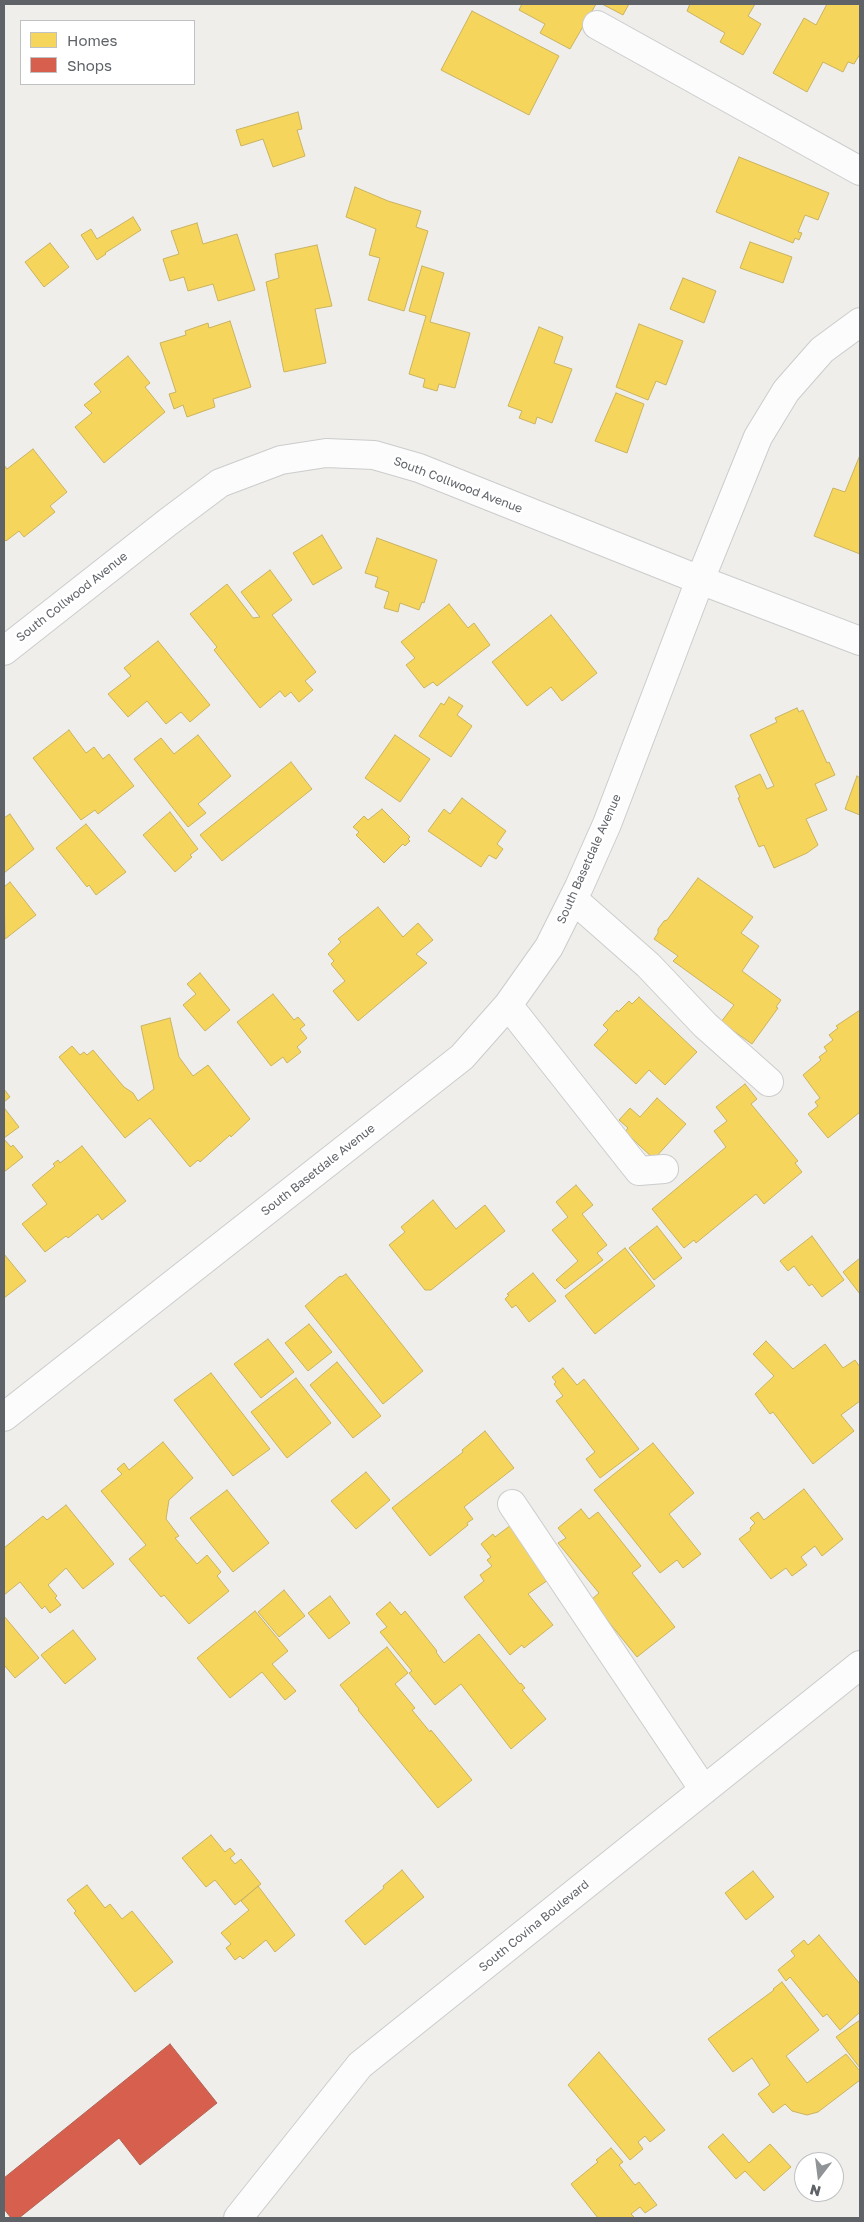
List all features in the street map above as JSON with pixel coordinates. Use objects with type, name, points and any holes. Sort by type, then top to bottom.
[{"type":"street","points":[[598,25],[860,171]]},
{"type":"street","name":"South Basetdale Avenue","points":[[4,1417],[462,1057],[508,1005],[549,947],[607,824],[700,580],[758,437],[786,391],[822,350],[860,322]]},
{"type":"street","name":"South Collwood Avenue","points":[[4,651],[220,483],[281,460],[326,453],[374,454],[418,468],[700,580],[860,641]]},
{"type":"street","points":[[573,899],[648,965],[705,1025],[769,1082]]},
{"type":"street","points":[[508,1005],[639,1171],[664,1169]]},
{"type":"street","points":[[512,1504],[704,1790]]},
{"type":"street","name":"South Covina Boulevard","points":[[238,2218],[360,2065],[860,1665]]},
{"type":"building: Homes","points":[[522,4],[596,4],[570,49],[540,33],[545,24],[519,10]]},
{"type":"building: Homes","points":[[602,4],[629,4],[623,15]]},
{"type":"building: Homes","points":[[690,4],[755,4],[748,16],[761,24],[743,55],[720,42],[725,33],[687,11]]},
{"type":"building: Homes","points":[[827,4],[860,4],[860,54],[854,64],[848,62],[843,72],[823,62],[807,92],[773,73],[804,18],[816,25]]},
{"type":"building: Homes","points":[[472,11],[559,56],[529,115],[441,70]]},
{"type":"building: Homes","points":[[298,112],[302,129],[297,130],[305,156],[273,167],[263,139],[241,146],[236,130]]},
{"type":"building: Homes","points":[[739,157],[829,193],[818,220],[805,215],[798,232],[802,233],[799,240],[795,238],[793,243],[716,212]]},
{"type":"building: Homes","points":[[355,187],[388,201],[421,211],[416,227],[428,231],[404,311],[368,300],[380,258],[369,255],[376,229],[346,217]]},
{"type":"building: Homes","points":[[133,217],[141,230],[97,260],[81,235],[91,229],[97,239]]},
{"type":"building: Homes","points":[[197,223],[203,244],[237,234],[255,290],[218,301],[213,284],[188,291],[184,277],[170,281],[163,259],[179,254],[171,231]]},
{"type":"building: Homes","points":[[750,242],[792,257],[783,283],[740,268]]},
{"type":"building: Homes","points":[[50,243],[69,267],[44,287],[25,262]]},
{"type":"building: Homes","points":[[317,245],[332,306],[315,309],[326,363],[284,372],[266,282],[279,278],[275,254]]},
{"type":"building: Homes","points":[[422,266],[444,273],[430,322],[470,333],[455,388],[439,384],[437,391],[423,387],[425,379],[409,374],[426,316],[409,311]]},
{"type":"building: Homes","points":[[683,278],[716,291],[704,323],[670,309]]},
{"type":"building: Homes","points":[[230,321],[251,387],[213,399],[215,407],[187,417],[183,405],[174,409],[169,394],[176,392],[160,343],[186,335],[185,331],[208,323],[209,328]]},
{"type":"building: Homes","points":[[639,324],[683,341],[666,385],[656,381],[648,400],[616,387]]},
{"type":"building: Homes","points":[[539,327],[563,337],[554,363],[572,369],[552,423],[537,417],[535,424],[519,418],[522,411],[508,406]]},
{"type":"building: Homes","points":[[128,356],[150,383],[145,387],[165,412],[104,463],[75,427],[92,413],[84,405],[101,392],[94,384]]},
{"type":"building: Homes","points":[[616,393],[644,404],[627,453],[595,441]]},
{"type":"building: Homes","points":[[33,449],[67,492],[50,506],[55,512],[24,537],[19,531],[6,541],[4,539],[4,465],[7,469]]},
{"type":"building: Homes","points":[[860,455],[860,554],[814,536],[833,488],[845,492]]},
{"type":"building: Homes","points":[[322,535],[342,568],[313,585],[293,553]]},
{"type":"building: Homes","points":[[377,538],[437,560],[424,603],[422,602],[419,610],[400,603],[398,612],[384,608],[389,592],[375,587],[378,577],[365,573]]},
{"type":"building: Homes","points":[[270,570],[292,600],[272,615],[316,672],[305,681],[313,690],[299,702],[291,692],[285,697],[280,691],[260,708],[214,650],[217,647],[190,614],[227,584],[253,618],[260,617],[241,592]]},
{"type":"building: Homes","points":[[449,604],[468,628],[474,623],[490,645],[437,686],[433,682],[424,688],[406,665],[415,658],[401,642]]},
{"type":"building: Homes","points":[[551,615],[597,673],[562,701],[551,687],[527,706],[492,662]]},
{"type":"building: Homes","points":[[158,641],[210,705],[190,722],[181,712],[166,724],[147,701],[128,717],[108,694],[131,676],[124,668]]},
{"type":"building: Homes","points":[[449,697],[463,706],[457,715],[472,726],[451,757],[419,736],[441,703],[444,705]]},
{"type":"building: Homes","points":[[797,708],[799,712],[803,710],[827,763],[829,762],[835,775],[815,784],[827,810],[806,819],[818,845],[807,853],[774,868],[764,845],[759,847],[738,798],[740,797],[735,786],[760,774],[767,789],[774,786],[750,735],[777,722],[775,718]]},
{"type":"building: Homes","points":[[69,730],[86,753],[94,747],[103,759],[109,754],[134,786],[98,814],[95,810],[81,820],[33,758]]},
{"type":"building: Homes","points":[[198,735],[231,776],[198,804],[206,813],[188,827],[134,759],[161,738],[174,754]]},
{"type":"building: Homes","points":[[395,735],[430,759],[400,802],[365,778]]},
{"type":"building: Homes","points":[[291,762],[312,789],[222,861],[200,835]]},
{"type":"building: Homes","points":[[857,776],[860,778],[860,815],[845,809]]},
{"type":"building: Homes","points":[[462,798],[506,831],[497,844],[503,849],[496,859],[489,855],[481,867],[428,831],[444,809],[450,814]]},
{"type":"building: Homes","points":[[382,809],[410,837],[408,839],[410,841],[405,846],[403,844],[384,863],[356,835],[359,832],[353,827],[364,816],[368,820]]},
{"type":"building: Homes","points":[[170,812],[198,849],[175,872],[143,835]]},
{"type":"building: Homes","points":[[10,814],[34,849],[4,873],[4,818]]},
{"type":"building: Homes","points":[[86,824],[126,872],[96,895],[89,885],[87,887],[56,848]]},
{"type":"building: Homes","points":[[698,878],[753,917],[741,933],[759,946],[742,971],[781,1000],[776,1007],[778,1008],[752,1044],[721,1022],[734,1005],[673,961],[678,956],[654,939],[658,929],[667,920]]},
{"type":"building: Homes","points":[[10,882],[36,915],[5,939],[4,887]]},
{"type":"building: Homes","points":[[378,907],[403,937],[418,923],[433,940],[416,954],[427,963],[358,1021],[333,991],[345,981],[331,964],[334,961],[328,954],[341,942],[338,939]]},
{"type":"building: Homes","points":[[200,973],[230,1010],[205,1031],[183,1005],[196,994],[187,984]]},
{"type":"building: Homes","points":[[273,994],[294,1020],[298,1017],[305,1025],[300,1029],[307,1038],[297,1047],[301,1052],[287,1063],[283,1057],[271,1066],[237,1022]]},
{"type":"building: Homes","points":[[639,997],[697,1052],[665,1085],[649,1070],[636,1084],[594,1045],[608,1030],[603,1025],[617,1010],[618,1012],[629,1001],[632,1004]]},
{"type":"building: Homes","points":[[860,1010],[860,1112],[828,1138],[808,1114],[818,1106],[815,1102],[820,1098],[803,1075],[821,1060],[819,1057],[827,1051],[824,1047],[833,1040],[829,1035],[838,1028],[836,1026]]},
{"type":"building: Homes","points":[[170,1018],[179,1057],[193,1076],[208,1065],[250,1119],[200,1162],[198,1160],[190,1167],[150,1118],[125,1138],[59,1057],[72,1046],[80,1055],[84,1052],[87,1055],[93,1050],[124,1087],[133,1093],[138,1101],[154,1089],[141,1026]]},
{"type":"building: Homes","points":[[745,1084],[757,1099],[751,1104],[798,1161],[795,1163],[802,1172],[764,1204],[756,1194],[696,1243],[694,1240],[684,1248],[652,1209],[726,1147],[714,1131],[727,1121],[716,1107]]},
{"type":"building: Homes","points":[[4,1089],[10,1097],[4,1102]]},
{"type":"building: Homes","points":[[657,1098],[686,1124],[654,1159],[625,1132],[628,1128],[619,1120],[630,1108],[640,1117]]},
{"type":"building: Homes","points":[[4,1110],[19,1127],[4,1138]]},
{"type":"building: Homes","points":[[4,1139],[11,1147],[13,1145],[23,1157],[4,1172]]},
{"type":"building: Homes","points":[[82,1146],[126,1201],[102,1220],[98,1214],[68,1238],[66,1236],[45,1252],[22,1224],[47,1204],[32,1185],[55,1166],[53,1164],[58,1160],[60,1163]]},
{"type":"building: Homes","points":[[576,1185],[593,1205],[582,1214],[607,1245],[597,1253],[603,1260],[565,1289],[556,1280],[578,1261],[552,1230],[568,1217],[556,1202]]},
{"type":"building: Homes","points":[[433,1200],[456,1229],[485,1205],[505,1231],[431,1290],[425,1290],[389,1245],[405,1232],[401,1227]]},
{"type":"building: Homes","points":[[657,1226],[682,1258],[654,1280],[629,1248]]},
{"type":"building: Homes","points":[[812,1236],[844,1280],[822,1297],[812,1284],[809,1286],[794,1266],[788,1271],[780,1261]]},
{"type":"building: Homes","points":[[625,1248],[655,1286],[595,1334],[565,1296]]},
{"type":"building: Homes","points":[[4,1254],[26,1281],[4,1298]]},
{"type":"building: Homes","points":[[860,1258],[860,1294],[843,1272]]},
{"type":"building: Homes","points":[[533,1273],[556,1301],[529,1322],[516,1305],[512,1308],[505,1299],[509,1295],[507,1294]]},
{"type":"building: Homes","points":[[346,1274],[423,1371],[383,1404],[305,1306],[340,1276]]},
{"type":"building: Homes","points":[[309,1324],[332,1352],[308,1371],[285,1343]]},
{"type":"building: Homes","points":[[268,1339],[294,1372],[261,1398],[234,1364]]},
{"type":"building: Homes","points":[[766,1341],[793,1369],[825,1344],[843,1368],[855,1360],[860,1367],[860,1401],[841,1415],[854,1431],[813,1464],[773,1412],[770,1414],[755,1394],[774,1376],[753,1354]]},
{"type":"building: Homes","points":[[337,1362],[381,1416],[353,1438],[310,1385]]},
{"type":"building: Homes","points":[[563,1368],[577,1385],[584,1379],[639,1449],[600,1478],[586,1459],[595,1452],[556,1401],[563,1396],[554,1384],[556,1382],[552,1377]]},
{"type":"building: Homes","points":[[211,1373],[270,1449],[233,1476],[174,1400]]},
{"type":"building: Homes","points":[[296,1378],[331,1423],[287,1458],[251,1412]]},
{"type":"building: Homes","points":[[485,1431],[514,1468],[464,1507],[473,1519],[430,1556],[392,1508],[463,1452],[462,1450]]},
{"type":"building: Homes","points":[[163,1442],[193,1478],[169,1500],[166,1519],[179,1536],[175,1538],[197,1564],[207,1555],[221,1572],[217,1576],[229,1591],[189,1624],[164,1595],[161,1597],[129,1559],[146,1545],[101,1491],[122,1474],[117,1469],[124,1463],[129,1470]]},
{"type":"building: Homes","points":[[653,1443],[694,1493],[669,1514],[701,1554],[683,1568],[677,1560],[660,1573],[594,1490]]},
{"type":"building: Homes","points":[[366,1472],[390,1500],[356,1529],[331,1501]]},
{"type":"building: Homes","points":[[804,1489],[843,1539],[822,1556],[815,1546],[801,1557],[807,1565],[792,1576],[786,1568],[771,1579],[739,1539],[751,1530],[750,1528],[755,1523],[750,1518],[758,1512],[764,1520]]},
{"type":"building: Homes","points":[[227,1490],[269,1543],[233,1572],[190,1518]]},
{"type":"building: Homes","points":[[66,1505],[114,1564],[83,1589],[66,1568],[48,1585],[57,1596],[55,1598],[61,1605],[50,1613],[45,1606],[42,1609],[20,1582],[4,1595],[4,1548],[43,1516],[47,1520]]},
{"type":"building: Homes","points":[[581,1509],[589,1519],[598,1512],[641,1566],[632,1573],[675,1627],[637,1657],[591,1600],[599,1593],[558,1543],[566,1538],[558,1528]]},
{"type":"building: Homes","points":[[511,1525],[551,1578],[528,1594],[553,1625],[524,1648],[522,1645],[510,1655],[464,1597],[484,1581],[480,1575],[492,1566],[487,1560],[491,1557],[481,1544],[493,1534],[495,1537]]},
{"type":"building: Homes","points":[[284,1590],[305,1616],[279,1637],[258,1612]]},
{"type":"building: Homes","points":[[330,1596],[350,1623],[329,1639],[308,1613]]},
{"type":"building: Homes","points":[[390,1602],[401,1615],[405,1611],[437,1651],[444,1663],[479,1634],[525,1688],[522,1690],[546,1719],[511,1749],[461,1684],[435,1705],[409,1673],[412,1671],[380,1632],[387,1627],[376,1614]]},
{"type":"building: Homes","points":[[255,1611],[288,1651],[272,1664],[296,1691],[285,1700],[262,1672],[230,1698],[197,1658]]},
{"type":"building: Homes","points":[[4,1616],[39,1658],[15,1678],[4,1665]]},
{"type":"building: Homes","points":[[73,1630],[96,1659],[65,1684],[41,1655]]},
{"type":"building: Homes","points":[[387,1647],[408,1673],[395,1684],[415,1708],[412,1710],[472,1780],[438,1808],[358,1710],[340,1685]]},
{"type":"building: Homes","points":[[211,1835],[225,1852],[230,1848],[235,1854],[230,1858],[235,1864],[241,1859],[261,1884],[235,1905],[215,1880],[206,1887],[182,1858]]},
{"type":"building: Homes","points":[[402,1870],[424,1897],[365,1945],[345,1921]]},
{"type":"building: Homes","points":[[753,1871],[774,1897],[746,1920],[725,1893]]},
{"type":"building: Homes","points":[[87,1885],[105,1908],[110,1904],[122,1919],[132,1911],[173,1962],[135,1992],[74,1913],[76,1911],[67,1900]]},
{"type":"building: Homes","points":[[258,1886],[295,1935],[275,1952],[266,1940],[243,1959],[240,1956],[235,1960],[226,1948],[231,1944],[221,1933],[249,1910],[241,1901]]},
{"type":"building: Homes","points":[[819,1935],[860,1984],[860,2012],[840,2030],[827,2014],[823,2017],[790,1977],[786,1981],[778,1970],[795,1956],[791,1951],[804,1940],[808,1945]]},
{"type":"building: Homes","points":[[782,1982],[819,2030],[786,2056],[807,2083],[846,2054],[860,2071],[860,2080],[818,2112],[807,2115],[792,2111],[785,2104],[773,2113],[758,2094],[770,2085],[752,2058],[733,2072],[708,2039]]},
{"type":"building: Homes","points":[[860,2020],[860,2068],[836,2037]]},
{"type":"building: Homes","points":[[599,2052],[665,2130],[650,2142],[645,2136],[638,2142],[643,2149],[630,2160],[568,2085]]},
{"type":"building: Homes","points":[[723,2134],[749,2163],[770,2144],[791,2167],[764,2191],[745,2171],[736,2179],[708,2147]]},
{"type":"building: Homes","points":[[611,2148],[623,2162],[619,2165],[635,2185],[639,2182],[657,2205],[645,2213],[640,2207],[631,2214],[635,2218],[598,2218],[571,2184],[598,2162],[596,2160]]},
{"type":"building: Shops","points":[[170,2044],[217,2103],[140,2165],[119,2138],[19,2218],[11,2218],[4,2209],[4,2178]]}]
